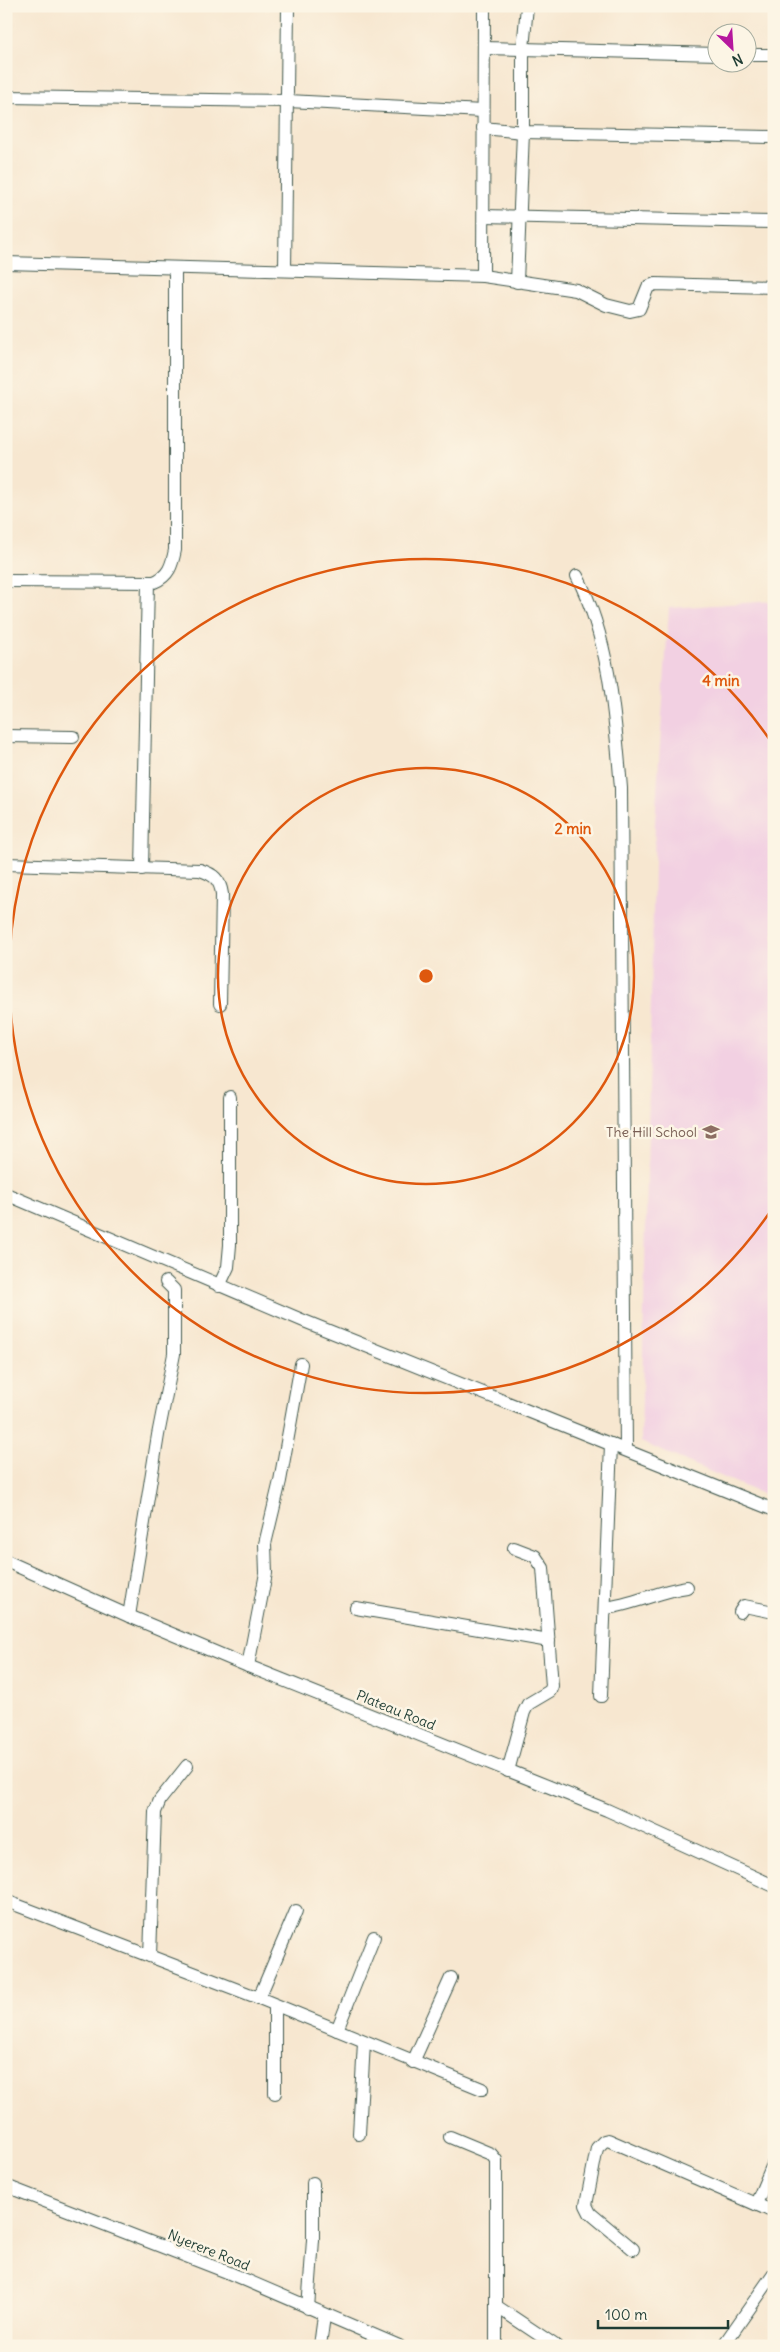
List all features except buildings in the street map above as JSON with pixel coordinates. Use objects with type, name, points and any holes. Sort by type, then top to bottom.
[{"type":"street","points":[[285,270],[288,6]]},
{"type":"street","points":[[484,6],[484,276]]},
{"type":"street","points":[[517,282],[523,132],[523,49],[527,6]]},
{"type":"street","points":[[484,48],[708,54]]},
{"type":"street","points":[[758,54],[774,55]]},
{"type":"street","points":[[6,97],[288,101],[483,111]]},
{"type":"street","points":[[483,128],[523,132],[774,137]]},
{"type":"street","points":[[484,216],[774,222]]},
{"type":"street","points":[[6,263],[484,276],[576,290],[606,305],[630,311],[638,309],[648,286],[655,284],[774,287]]},
{"type":"street","points":[[6,581],[148,582],[163,578],[173,562],[175,550],[175,268]]},
{"type":"street","points":[[576,576],[588,598],[602,648],[614,710],[621,788],[626,1449]]},
{"type":"street","points":[[142,870],[148,582]]},
{"type":"street","points":[[6,736],[73,737]]},
{"type":"street","points":[[6,864],[142,870],[200,870],[212,874],[221,885],[220,1004]]},
{"type":"street","points":[[219,1286],[228,1267],[230,1245],[230,1097]]},
{"type":"street","points":[[6,1194],[219,1286],[774,1510]]},
{"type":"street","points":[[129,1616],[158,1435],[174,1354],[174,1290],[166,1282]]},
{"type":"street","points":[[248,1666],[266,1573],[265,1544],[280,1481],[301,1364]]},
{"type":"street","points":[[601,1696],[611,1444]]},
{"type":"street","points":[[508,1771],[528,1704],[550,1691],[552,1669],[543,1568],[535,1556],[514,1548]]},
{"type":"street","name":"Plateau Road","points":[[6,1561],[248,1666],[607,1810],[774,1886]]},
{"type":"street","points":[[605,1608],[626,1604],[665,1590],[687,1587]]},
{"type":"street","points":[[740,1612],[744,1606],[774,1612]]},
{"type":"street","points":[[356,1608],[549,1641]]},
{"type":"street","points":[[150,1956],[154,1812],[160,1800],[187,1766]]},
{"type":"street","points":[[6,1901],[259,1998],[482,2089]]},
{"type":"street","points":[[259,1998],[296,1911]]},
{"type":"street","points":[[337,2030],[374,1937]]},
{"type":"street","points":[[413,2062],[451,1978]]},
{"type":"street","points":[[275,2005],[275,2093]]},
{"type":"street","points":[[358,2134],[364,2042]]},
{"type":"street","points":[[450,2137],[491,2154],[496,2160],[496,2346]]},
{"type":"street","points":[[633,2249],[590,2213],[586,2205],[597,2148],[604,2141],[608,2140],[774,2212]]},
{"type":"street","points":[[756,2204],[774,2162]]},
{"type":"street","points":[[308,2308],[313,2240],[313,2183]]},
{"type":"street","name":"Nyerere Road","points":[[6,2186],[227,2272],[324,2316],[399,2346]]},
{"type":"street","points":[[723,2346],[770,2288],[774,2273]]},
{"type":"street","points":[[496,2306],[556,2346]]},
{"type":"street","points":[[320,2346],[324,2316]]},
{"type":"shaded area","name":"The Hill School","points":[[774,601],[774,1499],[641,1442],[655,822],[669,608]]},
{"type":"place","name":"The Hill School","points":[[711,1132]]}]
